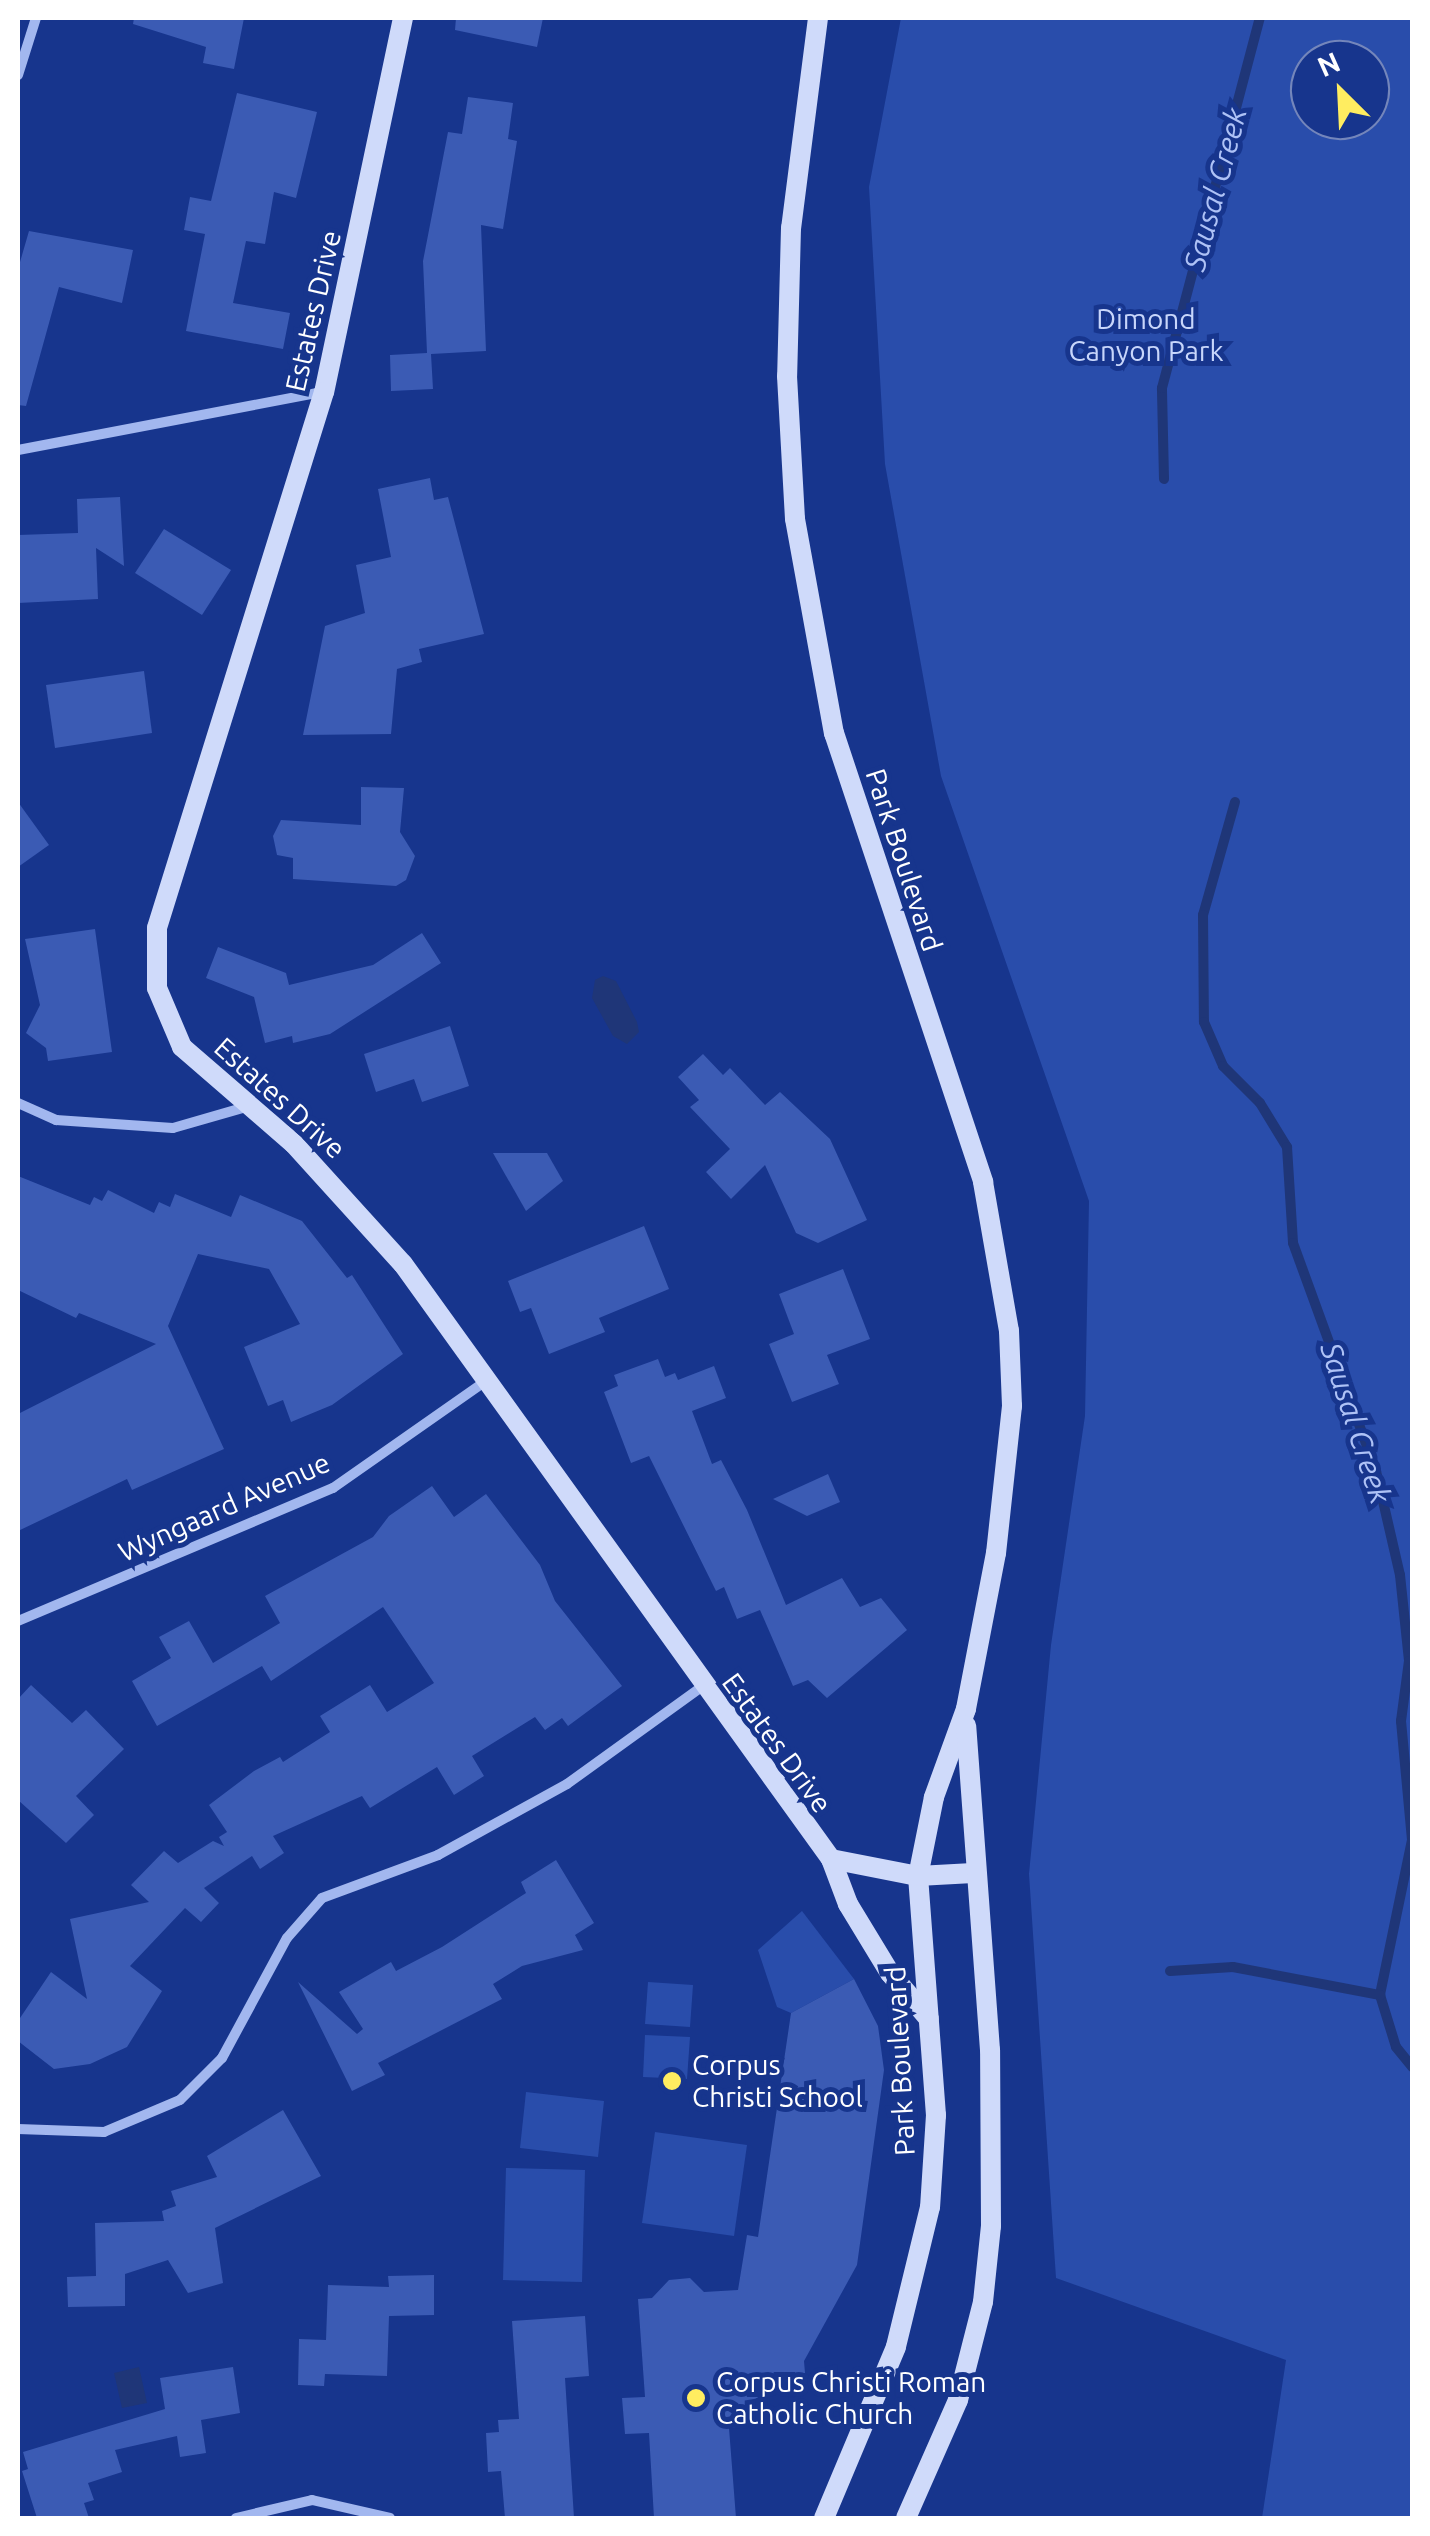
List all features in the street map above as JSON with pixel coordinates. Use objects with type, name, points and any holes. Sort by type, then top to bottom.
[{"type":"main road","name":"Estates Drive","points":[[403,18],[324,392],[157,928],[157,988],[182,1047],[364,1214],[830,1859],[882,1960],[929,2019]]},
{"type":"main road","name":"Park Boulevard","points":[[818,18],[790,246],[787,376],[794,518],[834,733],[983,1182],[1009,1331],[1007,1479],[966,1709],[934,1797],[918,1876],[936,2115],[930,2207],[896,2348],[824,2518]]},
{"type":"main road","name":"Park Boulevard","points":[[906,2518],[958,2400],[983,2302],[991,2226],[991,2069],[973,1873],[966,1709]]},
{"type":"main road","points":[[830,1859],[918,1876],[973,1873]]},
{"type":"main road","points":[[923,2484],[928,2518]]},
{"type":"street","points":[[18,75],[36,18]]},
{"type":"street","points":[[18,450],[324,392]]},
{"type":"street","points":[[18,1103],[56,1120],[173,1128],[250,1106]]},
{"type":"street","name":"Wyngaard Avenue","points":[[18,1621],[334,1488],[487,1381]]},
{"type":"street","points":[[18,2129],[104,2132],[180,2100],[222,2058],[287,1938],[322,1898],[438,1854],[567,1784],[703,1686]]},
{"type":"street","points":[[236,2518],[312,2500],[390,2518]]},
{"type":"green space","name":"Dimond Canyon Park","points":[[901,18],[1412,18],[1412,2518],[1262,2518],[1286,2360],[1056,2278],[1029,1874],[1051,1645],[1085,1416],[1089,1201],[941,776],[885,464],[869,187]]},
{"type":"green space","points":[[802,1911],[854,1979],[791,2013],[777,2007],[758,1950]]},
{"type":"green space","points":[[648,1982],[693,1985],[690,2027],[645,2024]]},
{"type":"green space","points":[[645,2035],[690,2037],[687,2079],[643,2077]]},
{"type":"green space","points":[[526,2092],[604,2101],[598,2157],[520,2148]]},
{"type":"green space","points":[[655,2132],[747,2145],[734,2236],[642,2223]]},
{"type":"green space","points":[[506,2168],[585,2170],[582,2282],[503,2280]]},
{"type":"shaded area","points":[[603,976],[616,981],[637,1022],[639,1032],[627,1044],[613,1036],[592,998],[595,980]]},
{"type":"shaded area","points":[[139,2367],[147,2403],[122,2408],[114,2373]]},
{"type":"building","points":[[134,18],[244,18],[234,69],[203,63],[206,47],[133,24]]},
{"type":"building","points":[[456,18],[543,18],[537,47],[455,30]]},
{"type":"building","points":[[237,93],[317,112],[296,198],[274,192],[265,244],[246,241],[233,303],[290,313],[283,349],[186,331],[205,234],[184,230],[190,197],[211,201]]},
{"type":"building","points":[[468,97],[513,103],[508,139],[517,141],[503,229],[481,225],[486,351],[431,354],[433,389],[391,391],[390,355],[427,353],[423,261],[448,132],[462,134]]},
{"type":"building","points":[[29,231],[133,250],[122,303],[59,287],[26,406],[18,405],[18,269]]},
{"type":"building","points":[[430,478],[434,500],[448,497],[484,634],[419,649],[422,662],[397,669],[391,734],[303,735],[325,626],[365,613],[356,565],[391,557],[378,489]]},
{"type":"building","points":[[120,497],[124,566],[96,548],[98,599],[18,603],[18,535],[78,533],[77,499]]},
{"type":"building","points":[[164,529],[231,570],[202,615],[135,573]]},
{"type":"building","points":[[144,671],[152,733],[55,748],[46,685]]},
{"type":"building","points":[[361,787],[404,788],[400,832],[415,856],[406,880],[396,886],[293,879],[293,858],[277,855],[273,836],[281,820],[361,825]]},
{"type":"building","points":[[18,802],[49,845],[18,867]]},
{"type":"building","points":[[95,929],[112,1052],[48,1061],[46,1048],[26,1033],[40,1005],[25,939]]},
{"type":"building","points":[[422,933],[441,963],[330,1034],[293,1043],[292,1036],[265,1043],[254,997],[206,978],[218,947],[286,973],[289,985],[373,965]]},
{"type":"building","points":[[450,1026],[469,1086],[422,1102],[414,1079],[376,1092],[364,1054]]},
{"type":"building","points":[[703,1054],[723,1075],[730,1068],[765,1105],[780,1092],[830,1139],[867,1220],[818,1243],[796,1233],[765,1165],[731,1199],[706,1172],[730,1149],[690,1107],[699,1100],[678,1077]]},
{"type":"building","points":[[493,1153],[547,1153],[563,1181],[526,1211]]},
{"type":"building","points":[[18,1176],[90,1205],[94,1197],[102,1201],[108,1190],[154,1213],[159,1202],[170,1207],[175,1194],[231,1217],[240,1195],[302,1221],[347,1278],[352,1275],[403,1354],[332,1405],[291,1422],[283,1400],[268,1406],[244,1347],[300,1324],[269,1269],[198,1254],[168,1326],[224,1449],[132,1490],[127,1479],[18,1531],[18,1414],[156,1344],[79,1313],[76,1318],[18,1290]]},
{"type":"building","points":[[644,1226],[669,1289],[599,1318],[605,1332],[549,1354],[531,1308],[520,1312],[508,1281]]},
{"type":"building","points":[[843,1269],[870,1339],[827,1355],[839,1384],[792,1402],[769,1344],[794,1334],[779,1294]]},
{"type":"building","points":[[658,1359],[665,1377],[675,1373],[678,1380],[714,1366],[726,1398],[692,1411],[712,1464],[721,1460],[747,1510],[786,1605],[842,1578],[860,1607],[881,1598],[907,1630],[827,1698],[808,1680],[793,1686],[760,1610],[737,1619],[724,1587],[716,1591],[649,1456],[631,1463],[604,1392],[618,1386],[614,1375]]},
{"type":"building","points":[[828,1474],[840,1502],[807,1516],[773,1499]]},
{"type":"building","points":[[432,1486],[454,1517],[486,1494],[540,1565],[555,1601],[622,1686],[568,1726],[562,1718],[545,1730],[535,1717],[472,1756],[484,1776],[454,1795],[437,1767],[370,1808],[362,1796],[273,1836],[284,1853],[260,1869],[252,1856],[204,1888],[219,1903],[201,1922],[185,1908],[130,1966],[162,1991],[127,2047],[90,2064],[54,2069],[18,2041],[18,2021],[51,1972],[87,1999],[70,1919],[149,1902],[131,1885],[164,1851],[178,1863],[213,1841],[224,1846],[219,1837],[227,1832],[209,1805],[254,1771],[280,1757],[283,1762],[330,1732],[320,1716],[370,1685],[387,1712],[434,1683],[383,1607],[271,1681],[262,1666],[157,1726],[132,1681],[171,1658],[159,1637],[189,1621],[213,1663],[280,1623],[265,1596],[373,1537],[389,1516]]},
{"type":"building","points":[[31,1685],[72,1723],[86,1710],[124,1749],[76,1796],[94,1815],[66,1843],[18,1800],[18,1699]]},
{"type":"building","points":[[556,1860],[594,1923],[575,1935],[583,1950],[522,1966],[493,1984],[502,1999],[378,2063],[385,2075],[352,2091],[298,1982],[357,2034],[363,2029],[339,1992],[391,1962],[396,1971],[442,1947],[526,1893],[521,1882]]},
{"type":"building","points":[[854,1979],[878,2026],[884,2070],[857,2265],[804,2361],[805,2373],[763,2377],[761,2425],[729,2428],[736,2518],[654,2518],[649,2433],[625,2434],[622,2398],[645,2397],[638,2299],[652,2298],[669,2280],[690,2278],[704,2292],[738,2290],[747,2235],[758,2237],[791,2013]]},
{"type":"building","points":[[283,2110],[321,2176],[215,2228],[223,2283],[188,2293],[168,2260],[125,2274],[125,2306],[68,2307],[67,2277],[96,2276],[95,2223],[164,2221],[162,2211],[176,2206],[171,2191],[217,2177],[207,2156]]},
{"type":"building","points":[[434,2275],[434,2315],[389,2316],[387,2376],[325,2374],[324,2386],[298,2385],[299,2339],[326,2340],[328,2285],[389,2287],[388,2276]]},
{"type":"building","points":[[585,2316],[589,2376],[565,2378],[574,2518],[505,2518],[501,2471],[488,2472],[486,2433],[499,2432],[498,2420],[519,2419],[512,2321]]},
{"type":"building","points":[[233,2367],[240,2413],[201,2420],[206,2453],[180,2457],[177,2436],[115,2450],[122,2472],[88,2483],[94,2500],[84,2503],[89,2518],[37,2518],[22,2471],[28,2469],[23,2452],[165,2409],[160,2378]]},
{"type":"waterway","name":"Sausal Creek","points":[[1164,479],[1162,388],[1260,18]]},
{"type":"waterway","name":"Sausal Creek","points":[[1235,802],[1203,915],[1204,1022],[1223,1066],[1260,1103],[1287,1147],[1293,1243],[1376,1471],[1400,1575],[1409,1661],[1401,1721],[1412,1840],[1380,1995],[1396,2047],[1412,2067]]},
{"type":"waterway","points":[[1170,1971],[1233,1967],[1380,1995]]},
{"type":"place","name":"Corpus Christi School","points":[[672,2081]]},
{"type":"place","name":"Corpus Christi Roman Catholic Church","points":[[696,2398]]}]
